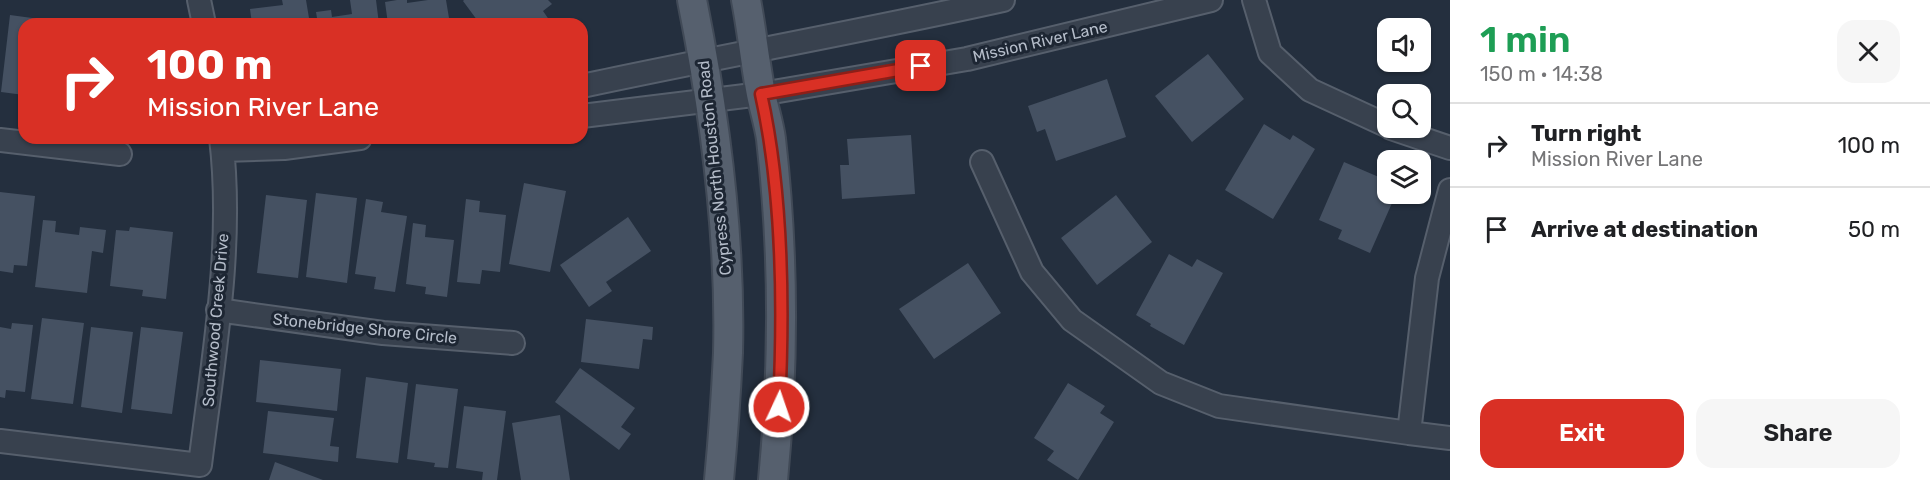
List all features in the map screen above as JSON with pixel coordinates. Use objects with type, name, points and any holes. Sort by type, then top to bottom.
[{"type":"main road","name":"Cypress North Houston Road","points":[[692,0],[710,100],[724,232],[728,351],[719,480]]},
{"type":"main road","points":[[746,0],[761,94],[771,137],[780,272],[782,352],[773,480]]},
{"type":"street","points":[[200,0],[203,18]]},
{"type":"street","points":[[588,85],[704,60],[891,25],[1003,0]]},
{"type":"street","name":"Mission River Lane","points":[[588,115],[761,94],[967,58],[1211,0]]},
{"type":"street","points":[[1254,0],[1270,53],[1310,90],[1377,121]]},
{"type":"street","points":[[1421,138],[1450,148]]},
{"type":"street","points":[[0,140],[18,142]]},
{"type":"street","points":[[34,144],[120,154]]},
{"type":"street","points":[[222,144],[284,148],[314,144]]},
{"type":"street","name":"Southwood Creek Drive","points":[[0,441],[200,465],[224,261],[222,144]]},
{"type":"street","points":[[982,162],[1032,272],[1072,320],[1161,383],[1219,406],[1450,438]]},
{"type":"street","points":[[1409,434],[1427,278],[1450,190]]},
{"type":"street","name":"Stonebridge Shore Circle","points":[[218,310],[383,333],[513,342]]},
{"type":"building","points":[[282,0],[306,0],[309,18],[251,18],[250,9],[283,5]]},
{"type":"building","points":[[350,0],[376,0],[378,18],[317,18],[316,12],[331,10],[332,17],[352,14]]},
{"type":"building","points":[[446,0],[449,18],[387,18],[385,2]]},
{"type":"building","points":[[548,0],[552,4],[543,11],[548,18],[476,18],[463,1]]},
{"type":"building","points":[[10,15],[32,18],[18,18],[18,94],[1,92]]},
{"type":"building","points":[[1208,54],[1244,99],[1192,142],[1155,96]]},
{"type":"building","points":[[1107,79],[1126,137],[1056,161],[1045,129],[1037,132],[1028,106]]},
{"type":"building","points":[[1264,124],[1290,140],[1293,135],[1315,149],[1273,219],[1225,190]]},
{"type":"building","points":[[911,135],[915,194],[842,199],[840,165],[849,165],[847,139]]},
{"type":"building","points":[[1344,162],[1377,176],[1377,204],[1392,204],[1370,253],[1338,239],[1342,230],[1319,220]]},
{"type":"building","points":[[524,183],[566,191],[550,272],[509,264]]},
{"type":"building","points":[[0,192],[35,196],[27,266],[14,265],[13,273],[0,271]]},
{"type":"building","points":[[316,193],[357,198],[347,283],[306,277]]},
{"type":"building","points":[[266,195],[307,200],[298,278],[257,273]]},
{"type":"building","points":[[1116,195],[1152,242],[1097,285],[1061,238]]},
{"type":"building","points":[[366,199],[383,202],[381,212],[407,216],[395,292],[374,289],[376,277],[355,274]]},
{"type":"building","points":[[466,199],[480,201],[479,212],[506,215],[500,272],[482,270],[480,284],[457,282]]},
{"type":"building","points":[[628,217],[651,251],[606,282],[612,291],[589,307],[560,265]]},
{"type":"building","points":[[43,220],[56,221],[55,232],[79,235],[80,227],[106,230],[103,253],[92,251],[87,293],[35,287]]},
{"type":"building","points":[[413,223],[426,225],[425,237],[454,240],[447,297],[425,294],[426,287],[406,284]]},
{"type":"building","points":[[130,227],[173,232],[166,299],[142,296],[143,290],[110,286],[116,230],[129,231]]},
{"type":"building","points":[[1169,254],[1192,267],[1197,259],[1223,273],[1184,345],[1150,326],[1151,324],[1136,315]]},
{"type":"building","points":[[968,263],[1001,313],[934,359],[899,309]]},
{"type":"building","points":[[42,318],[84,323],[73,404],[31,399]]},
{"type":"building","points":[[586,319],[653,327],[652,340],[643,339],[639,369],[581,362]]},
{"type":"building","points":[[12,323],[33,325],[25,392],[6,390],[5,398],[0,397],[0,327],[11,329]]},
{"type":"building","points":[[91,327],[133,332],[122,413],[81,407]]},
{"type":"building","points":[[141,327],[183,332],[172,414],[131,409]]},
{"type":"building","points":[[260,360],[341,369],[337,411],[256,402]]},
{"type":"building","points":[[580,368],[635,408],[621,427],[631,434],[619,450],[555,402]]},
{"type":"building","points":[[366,377],[408,383],[398,463],[356,458]]},
{"type":"building","points":[[1068,383],[1105,406],[1100,413],[1114,422],[1078,480],[1047,460],[1054,451],[1034,438]]},
{"type":"building","points":[[416,384],[458,389],[448,468],[434,467],[435,463],[407,459]]},
{"type":"building","points":[[464,406],[506,411],[497,480],[482,480],[483,472],[456,468]]},
{"type":"building","points":[[268,411],[334,418],[330,446],[339,447],[338,462],[263,453]]},
{"type":"building","points":[[560,415],[570,480],[521,480],[512,423]]},
{"type":"building","points":[[275,462],[323,480],[269,480]]},
{"type":"route","points":[[779,407],[782,352],[778,233],[771,137],[761,94],[921,66]]}]
